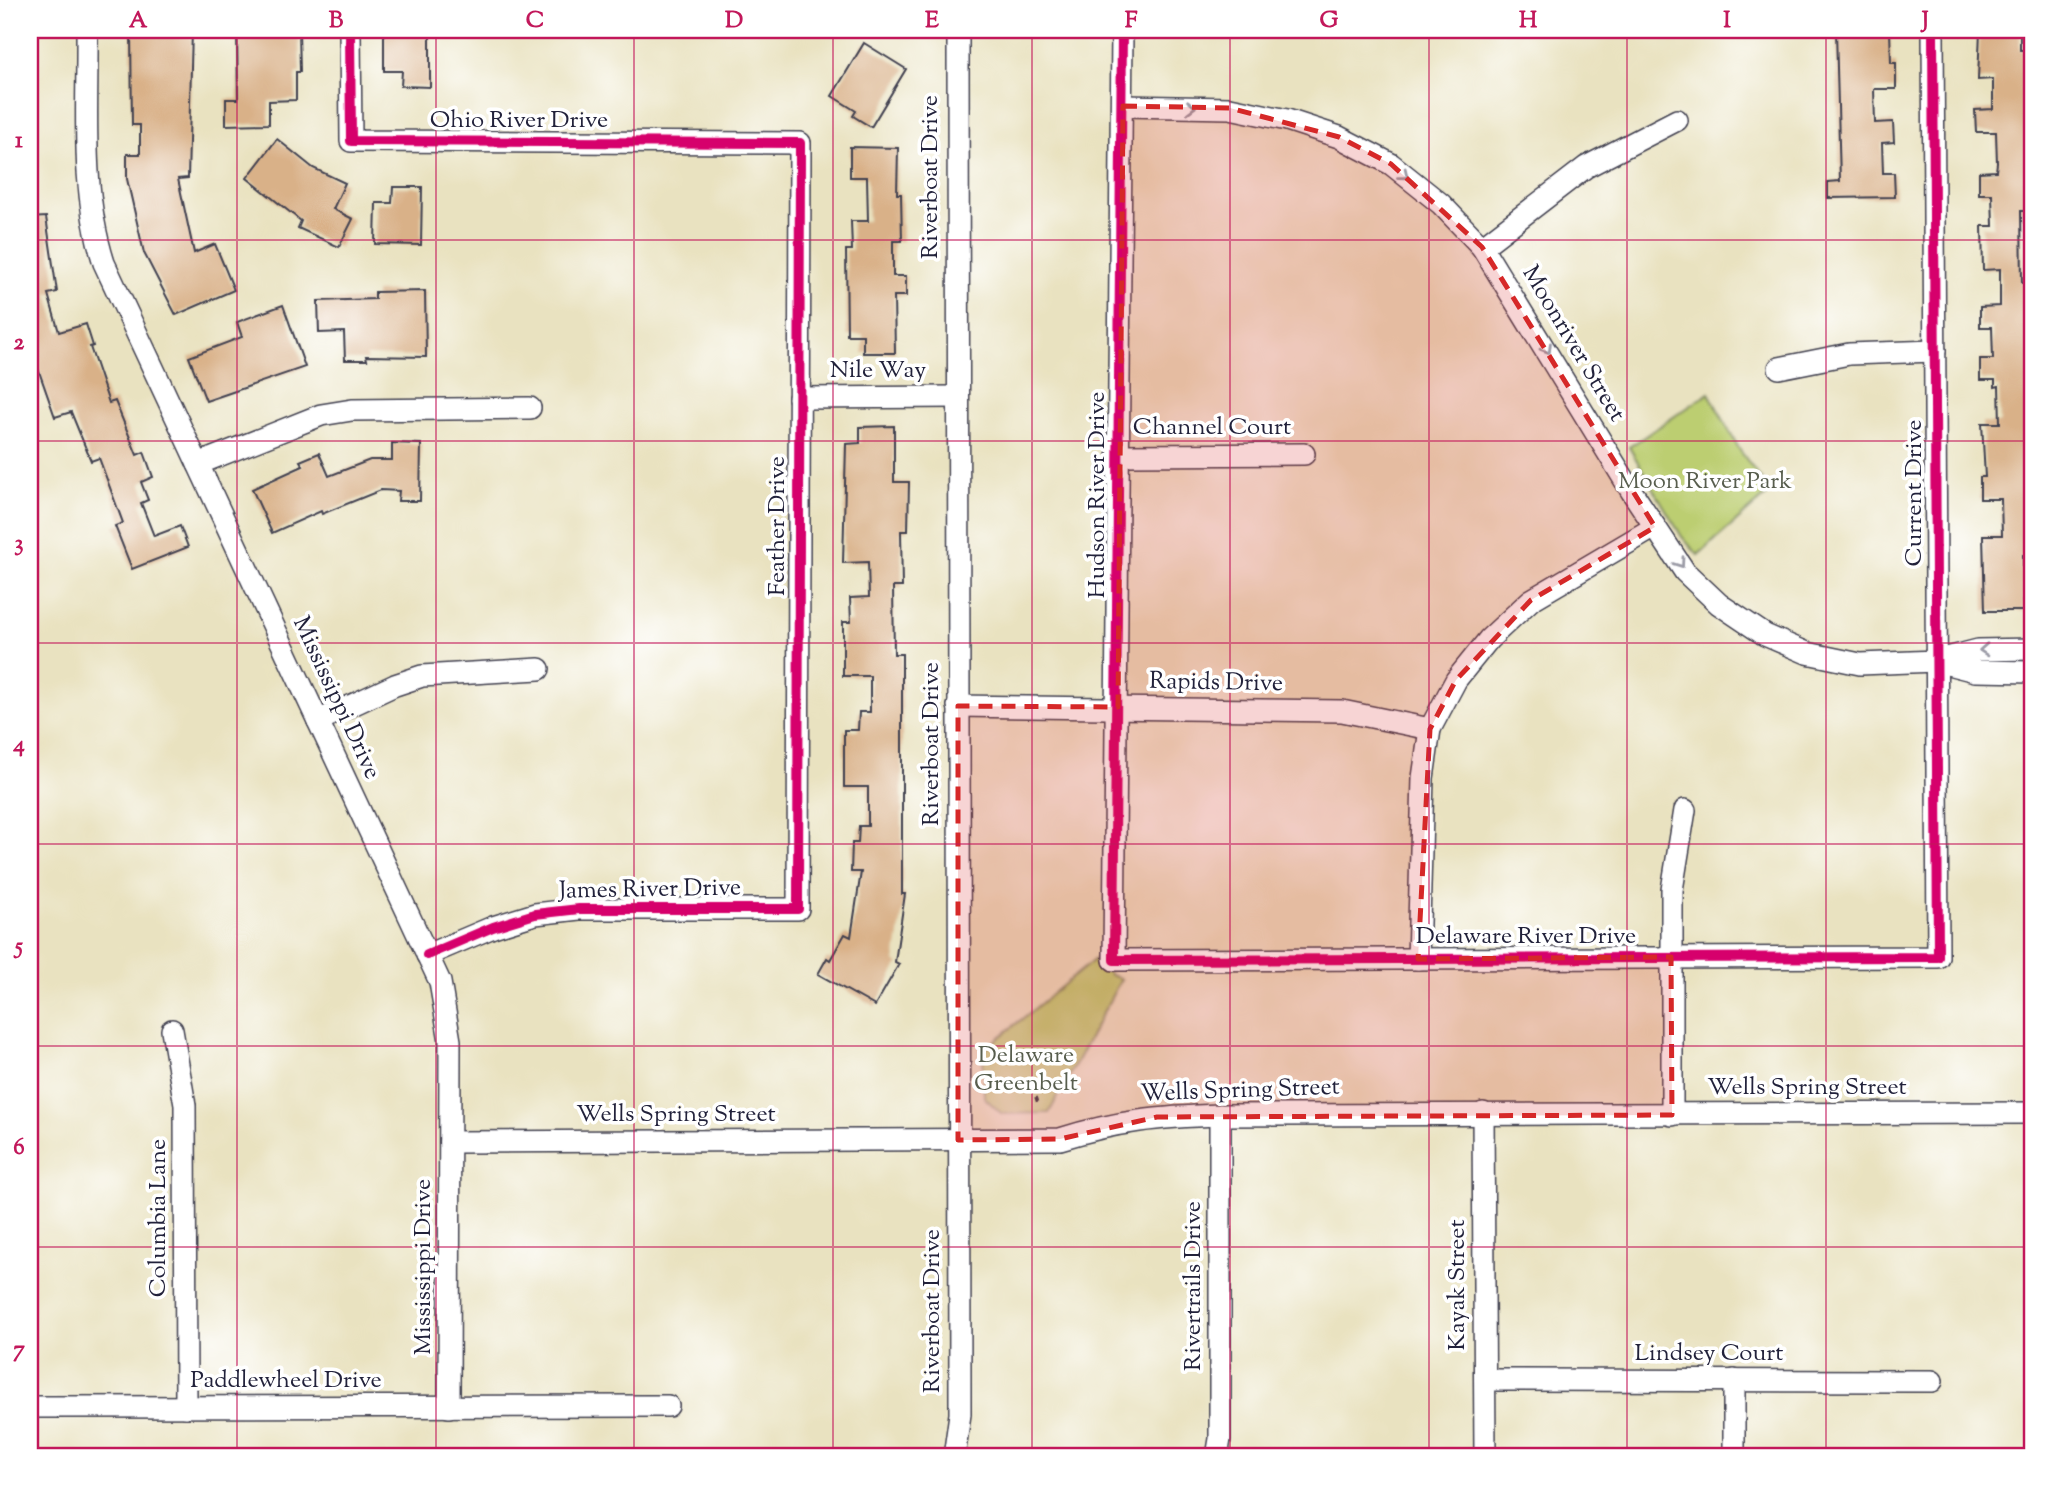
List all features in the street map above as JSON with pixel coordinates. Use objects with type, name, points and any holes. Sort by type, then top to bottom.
[{"type":"street","name":"Mississippi Drive","points":[[87,30],[88,188],[93,229],[104,263],[440,982],[447,1015],[450,1142],[449,1406]]},
{"type":"street","name":"Ohio River Drive","points":[[350,30],[351,141],[800,143]]},
{"type":"street","name":"Riverboat Drive","points":[[954,1457],[960,1414],[958,30]]},
{"type":"street","name":"Hudson River Drive","points":[[1114,960],[1122,30]]},
{"type":"street","name":"Current Drive","points":[[1933,30],[1938,957]]},
{"type":"street","name":"Moonriver Street","points":[[1123,106],[1230,108],[1287,120],[1339,137],[1391,164],[1441,204],[1482,247],[1685,572],[1719,604],[1765,635],[1807,653],[1860,664],[1937,661],[1978,650],[2033,649]]},
{"type":"street","points":[[1482,247],[1586,167],[1677,120]]},
{"type":"street","name":"Feather Drive","points":[[797,909],[800,143]]},
{"type":"street","points":[[1779,368],[1849,354],[1935,351]]},
{"type":"street","name":"Nile Way","points":[[799,398],[958,397]]},
{"type":"street","points":[[198,464],[295,424],[342,411],[530,408]]},
{"type":"street","name":"Channel Court","points":[[1119,455],[1304,453]]},
{"type":"street","points":[[1418,959],[1423,778],[1430,729],[1456,680],[1489,639],[1531,600],[1655,527]]},
{"type":"street","name":"Moonriver Street","points":[[1937,661],[1975,671],[2033,672]]},
{"type":"street","points":[[318,721],[395,685],[422,676],[539,669]]},
{"type":"street","name":"Rapids Drive","points":[[958,706],[1342,711],[1430,729]]},
{"type":"street","points":[[1672,1115],[1672,890],[1685,810]]},
{"type":"street","name":"James River Drive","points":[[428,956],[493,927],[535,915],[579,909],[797,909]]},
{"type":"street","name":"Delaware River Drive","points":[[1114,960],[1938,957]]},
{"type":"street","name":"Columbia Lane","points":[[172,1030],[185,1105],[186,1407]]},
{"type":"street","name":"Kayak Street","points":[[1483,1113],[1485,1457]]},
{"type":"street","name":"Wells Spring Street","points":[[450,1142],[1060,1139],[1112,1123],[1157,1117],[1220,1115],[2033,1113]]},
{"type":"street","name":"Rivertrails Drive","points":[[1217,1457],[1220,1439],[1220,1115]]},
{"type":"street","name":"Lindsey Court","points":[[1485,1380],[1932,1381]]},
{"type":"street","points":[[1734,1380],[1734,1457]]},
{"type":"street","name":"Paddlewheel Drive","points":[[30,1407],[668,1406]]},
{"type":"path","points":[[1037,1097],[1039,1106]]},
{"type":"highlighted area","points":[[1123,106],[1230,108],[1339,137],[1391,164],[1482,247],[1655,527],[1531,600],[1456,680],[1430,729],[1418,959],[1671,957],[1672,1115],[1157,1117],[1060,1139],[958,1140],[958,706],[1118,707]]},
{"type":"green space","name":"Moon River Park","points":[[1709,393],[1739,449],[1770,492],[1698,555],[1682,537],[1629,447]]},
{"type":"green space","name":"Delaware Greenbelt","points":[[1095,959],[1110,975],[1121,979],[1049,1113],[1002,1114],[984,1097],[983,1051]]},
{"type":"building","points":[[131,30],[192,30],[188,178],[178,179],[194,253],[215,244],[234,290],[176,315],[144,253],[127,179],[127,154],[140,154],[140,125],[132,125]]},
{"type":"building","points":[[237,30],[299,30],[300,72],[296,72],[296,100],[269,101],[269,124],[226,125],[226,99],[238,99]]},
{"type":"building","points":[[1836,30],[1890,30],[1891,63],[1896,63],[1896,89],[1874,89],[1875,123],[1893,122],[1894,142],[1882,143],[1883,173],[1894,173],[1895,197],[1828,198],[1828,182],[1840,181]]},
{"type":"building","points":[[1980,30],[2020,30],[2020,50],[2033,50],[2033,211],[2021,211],[2022,283],[2033,283],[2033,555],[2023,555],[2024,611],[1985,611],[1983,535],[2002,535],[2001,499],[1980,499],[1980,477],[1985,477],[1982,423],[2000,423],[1999,386],[1995,387],[1995,380],[1980,380],[1980,359],[1993,359],[1992,327],[1980,327],[1980,307],[2000,306],[2000,269],[1983,270],[1982,226],[1993,226],[1992,194],[1979,194],[1979,172],[1996,171],[1997,163],[1996,132],[1976,132],[1975,110],[1993,109],[1993,79],[1978,80]]},
{"type":"building","points":[[384,31],[430,31],[430,87],[401,86],[402,71],[384,71]]},
{"type":"building","points":[[864,43],[906,69],[871,127],[853,116],[856,111],[832,96]]},
{"type":"building","points":[[277,139],[313,168],[345,183],[333,209],[353,219],[339,247],[298,228],[301,221],[247,178]]},
{"type":"building","points":[[850,147],[898,148],[897,194],[901,194],[902,241],[893,241],[893,276],[906,276],[906,296],[894,296],[895,353],[863,353],[863,335],[847,335],[846,250],[852,250],[851,221],[868,221],[867,177],[850,177]]},
{"type":"building","points":[[393,187],[422,187],[421,245],[375,244],[376,203],[392,203]]},
{"type":"building","points":[[46,217],[57,292],[48,294],[59,332],[86,324],[93,346],[90,347],[109,403],[115,401],[137,455],[144,452],[153,477],[141,482],[148,500],[141,503],[154,536],[180,526],[188,547],[132,569],[115,526],[123,523],[99,458],[91,461],[71,412],[55,417],[36,363],[30,366],[30,218]]},
{"type":"building","points":[[425,291],[426,357],[366,356],[367,360],[345,360],[344,332],[319,333],[318,301],[375,299],[375,292]]},
{"type":"building","points":[[283,305],[305,367],[206,401],[189,357],[242,337],[237,322]]},
{"type":"building","points":[[894,426],[894,482],[909,482],[908,531],[901,531],[902,587],[893,587],[894,654],[902,654],[902,894],[905,894],[895,962],[899,964],[875,1006],[818,974],[827,958],[830,960],[845,934],[851,937],[861,872],[851,872],[852,843],[858,843],[859,826],[868,826],[868,787],[844,787],[844,730],[858,730],[859,712],[870,712],[870,676],[843,676],[843,622],[851,622],[850,598],[869,597],[868,562],[843,563],[846,444],[860,443],[860,427]]},
{"type":"building","points":[[392,443],[421,444],[420,501],[398,501],[399,491],[381,490],[322,514],[321,511],[272,533],[252,489],[303,466],[300,461],[319,453],[329,476],[370,460],[392,460]]},
{"type":"cycle path","points":[[350,30],[351,141],[800,143],[798,909],[579,909],[535,914],[493,927],[427,955]]},
{"type":"cycle path","points":[[1122,30],[1114,960],[1938,957],[1933,30]]}]
